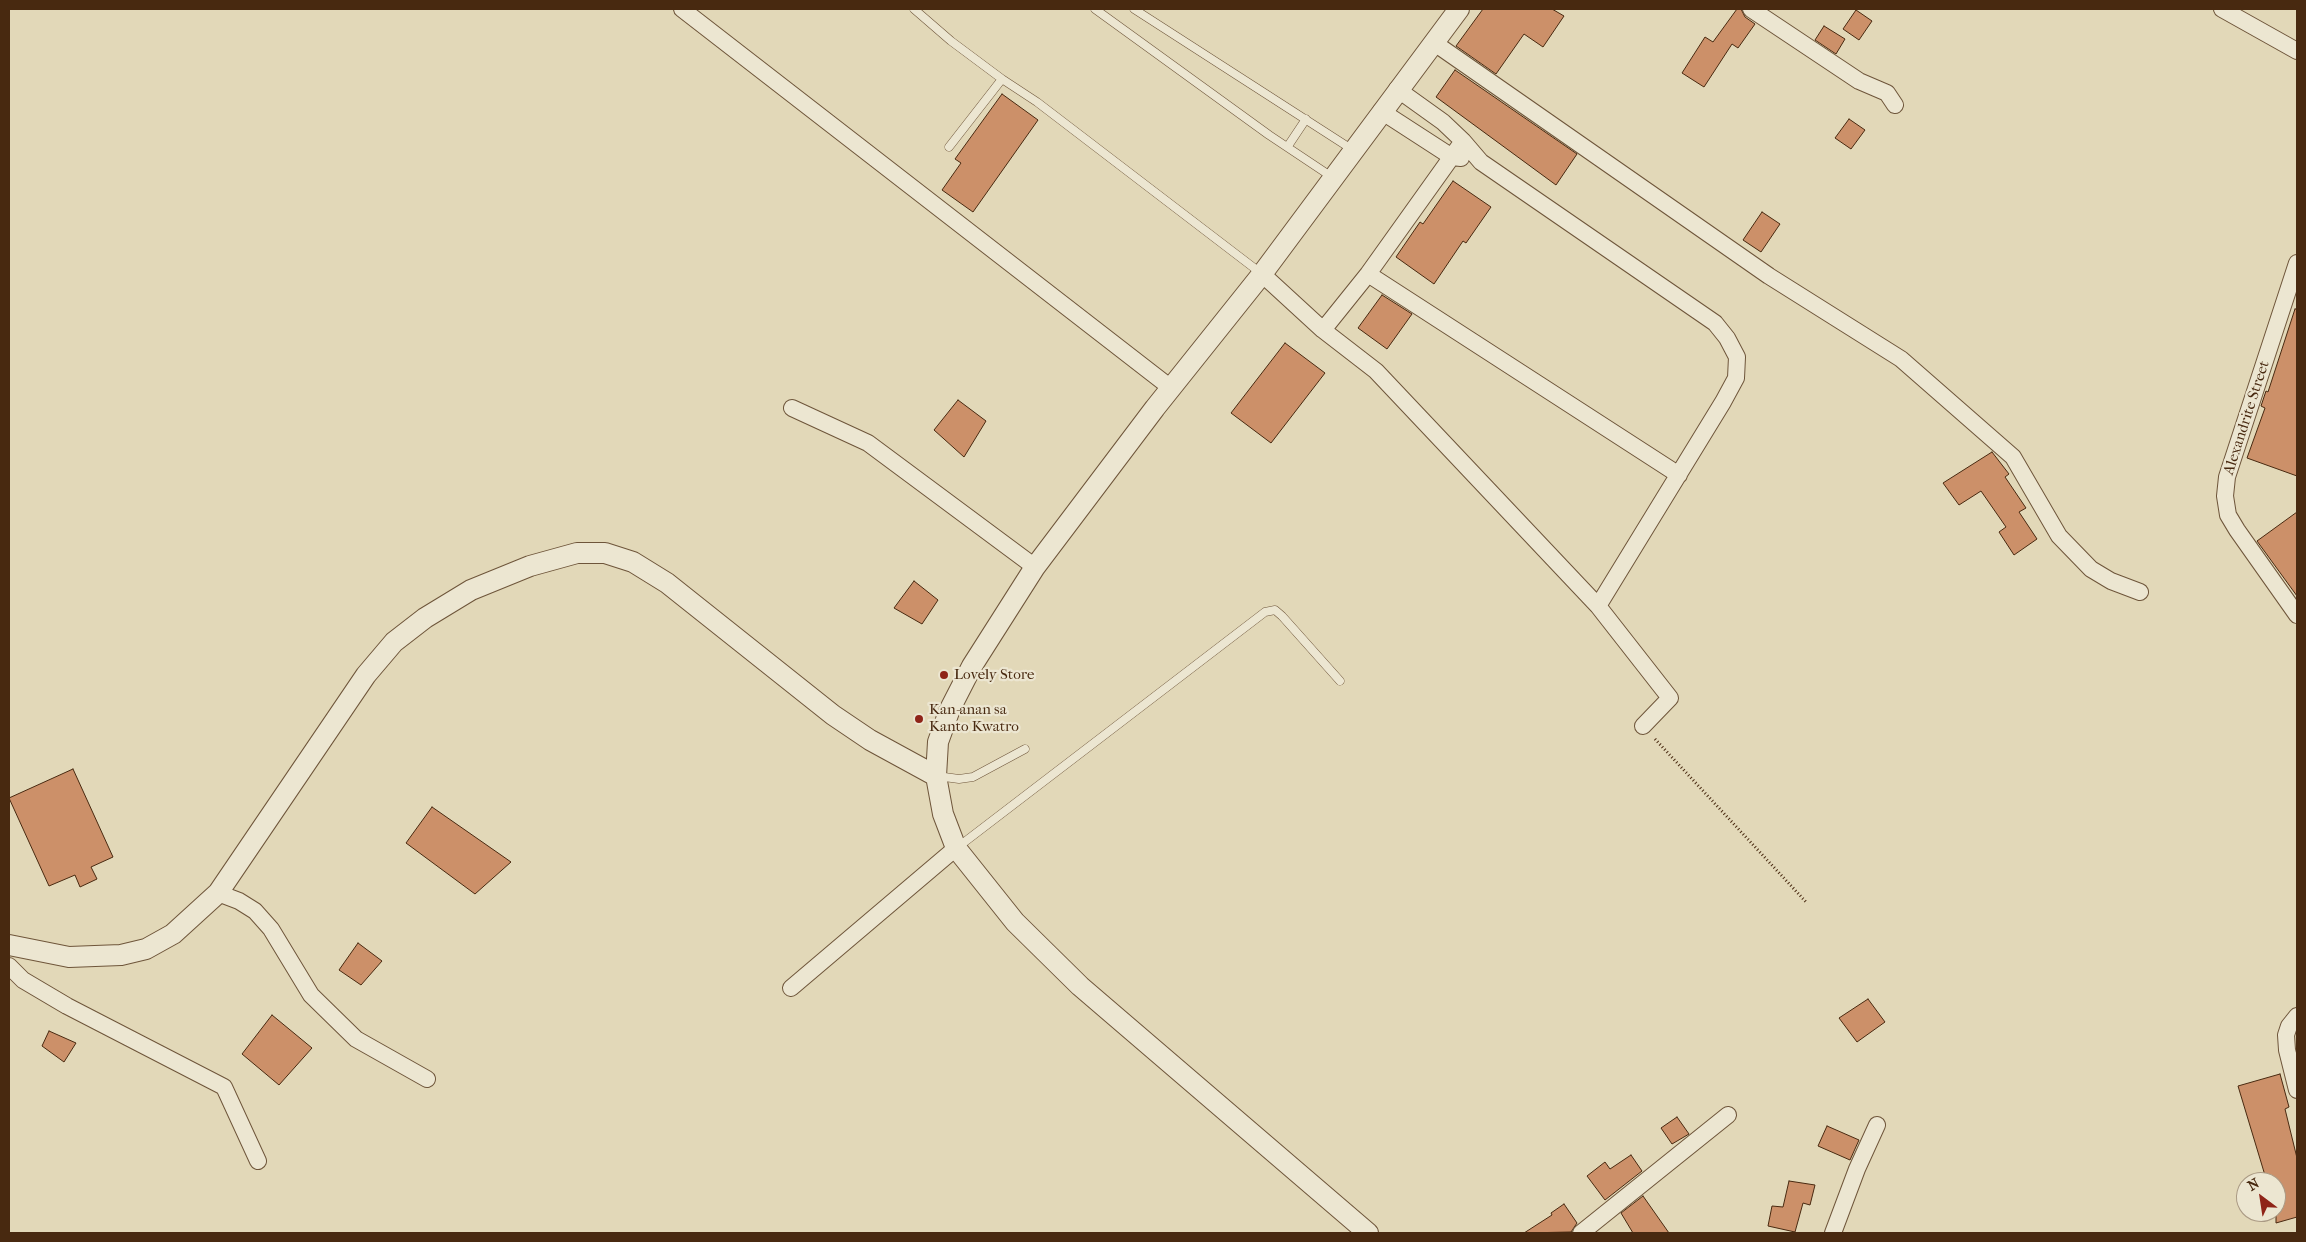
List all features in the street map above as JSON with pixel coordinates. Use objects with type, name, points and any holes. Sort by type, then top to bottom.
[{"type":"street","points":[[682,9],[1171,388]]},
{"type":"street","points":[[1368,1233],[1080,986],[1015,922],[956,848],[943,814],[936,776],[938,742],[950,709],[972,666],[1035,567],[1171,388],[1262,274],[1458,9]]},
{"type":"street","points":[[1751,9],[1859,81],[1887,93],[1896,105]]},
{"type":"street","points":[[2222,9],[2297,51]]},
{"type":"street","points":[[1433,42],[1769,276],[1902,359],[2013,457],[2059,536],[2091,569],[2111,581],[2140,592]]},
{"type":"street","points":[[1397,89],[1443,122],[1463,140],[1481,162],[1715,323],[1727,338],[1737,357],[1736,378],[1723,402],[1598,606]]},
{"type":"street","points":[[1382,111],[1452,157],[1481,162]]},
{"type":"street","points":[[1323,330],[1368,274],[1463,140]]},
{"type":"street","name":"Alexandrite Street","points":[[2297,263],[2226,477],[2225,496],[2228,515],[2237,530],[2297,614]]},
{"type":"street","points":[[1262,274],[1323,330],[1376,371],[1598,606],[1670,698],[1643,726]]},
{"type":"street","points":[[1368,274],[1679,475]]},
{"type":"street","points":[[792,408],[868,443],[1035,567]]},
{"type":"street","points":[[9,945],[69,957],[121,955],[146,949],[173,934],[218,892],[366,675],[394,642],[425,618],[471,590],[530,566],[577,553],[605,553],[633,562],[667,583],[833,715],[870,740],[936,776]]},
{"type":"street","points":[[791,988],[956,848]]},
{"type":"street","points":[[218,892],[239,900],[256,911],[271,929],[311,995],[356,1039],[428,1079]]},
{"type":"street","points":[[9,966],[23,980],[67,1006],[224,1087],[258,1161]]},
{"type":"street","points":[[2297,1016],[2289,1026],[2286,1035],[2287,1050],[2297,1090]]},
{"type":"street","points":[[1581,1233],[1728,1115]]},
{"type":"street","points":[[1834,1233],[1857,1169],[1877,1125]]},
{"type":"lane","points":[[914,9],[950,41],[1037,102],[1262,274]]},
{"type":"lane","points":[[1095,9],[1269,135],[1332,177]]},
{"type":"lane","points":[[1134,9],[1353,150]]},
{"type":"lane","points":[[949,147],[1002,79]]},
{"type":"lane","points":[[1288,146],[1306,119]]},
{"type":"lane","points":[[956,848],[1265,612],[1274,610],[1282,616],[1340,681]]},
{"type":"lane","points":[[936,776],[959,779],[973,777],[1025,749]]},
{"type":"path","points":[[1643,726],[1807,903]]},
{"type":"building","points":[[1483,9],[1552,9],[1564,16],[1543,47],[1524,34],[1496,74],[1456,46]]},
{"type":"building","points":[[1737,9],[1741,9],[1745,17],[1755,24],[1738,48],[1732,44],[1704,87],[1682,73],[1705,37],[1713,42]]},
{"type":"building","points":[[1856,10],[1872,21],[1859,40],[1843,29]]},
{"type":"building","points":[[1824,26],[1845,39],[1836,54],[1815,40]]},
{"type":"building","points":[[1455,70],[1577,154],[1556,185],[1436,97]]},
{"type":"building","points":[[1002,94],[1038,120],[973,212],[942,190],[961,163],[955,159]]},
{"type":"building","points":[[1849,119],[1865,130],[1851,149],[1835,138]]},
{"type":"building","points":[[1453,181],[1491,207],[1466,243],[1463,241],[1434,284],[1396,257],[1420,222],[1423,224]]},
{"type":"building","points":[[1762,212],[1780,224],[1761,252],[1743,240]]},
{"type":"building","points":[[1382,295],[1412,314],[1387,349],[1358,328]]},
{"type":"building","points":[[2295,309],[2297,309],[2297,476],[2247,458],[2265,408],[2261,406],[2266,391],[2268,392]]},
{"type":"building","points":[[1285,343],[1325,373],[1271,443],[1231,413]]},
{"type":"building","points":[[958,400],[986,421],[964,457],[934,430]]},
{"type":"building","points":[[1992,452],[2009,474],[2005,477],[2026,508],[2019,512],[2037,539],[2014,555],[1999,532],[2006,527],[1981,491],[1959,505],[1943,483]]},
{"type":"building","points":[[2297,512],[2297,596],[2257,541]]},
{"type":"building","points":[[914,581],[938,600],[922,624],[894,608]]},
{"type":"building","points":[[73,769],[113,857],[91,867],[97,879],[80,887],[75,875],[49,886],[9,798]]},
{"type":"building","points":[[432,807],[511,862],[475,894],[406,843]]},
{"type":"building","points":[[358,943],[382,961],[361,985],[339,970]]},
{"type":"building","points":[[1868,999],[1885,1022],[1857,1042],[1839,1018]]},
{"type":"building","points":[[272,1015],[312,1048],[279,1085],[242,1054]]},
{"type":"building","points":[[49,1031],[76,1043],[64,1062],[42,1046]]},
{"type":"building","points":[[2280,1074],[2289,1107],[2285,1109],[2297,1158],[2297,1217],[2286,1220],[2286,1172],[2264,1172],[2238,1086]]},
{"type":"building","points":[[1677,1117],[1689,1134],[1672,1144],[1661,1128]]},
{"type":"building","points":[[1827,1126],[1859,1140],[1850,1160],[1818,1146]]},
{"type":"building","points":[[1631,1155],[1642,1171],[1605,1200],[1587,1176],[1605,1162],[1610,1169]]},
{"type":"building","points":[[1789,1181],[1815,1185],[1810,1205],[1803,1203],[1795,1232],[1768,1226],[1772,1206],[1783,1207]]},
{"type":"building","points":[[1643,1196],[1669,1233],[1633,1233],[1621,1213]]},
{"type":"building","points":[[1564,1204],[1577,1223],[1571,1232],[1524,1233],[1552,1215],[1551,1213]]},
{"type":"place","name":"Lovely Store","points":[[944,675]]},
{"type":"place","name":"Kan-anan sa Kanto Kwatro","points":[[919,719]]}]
